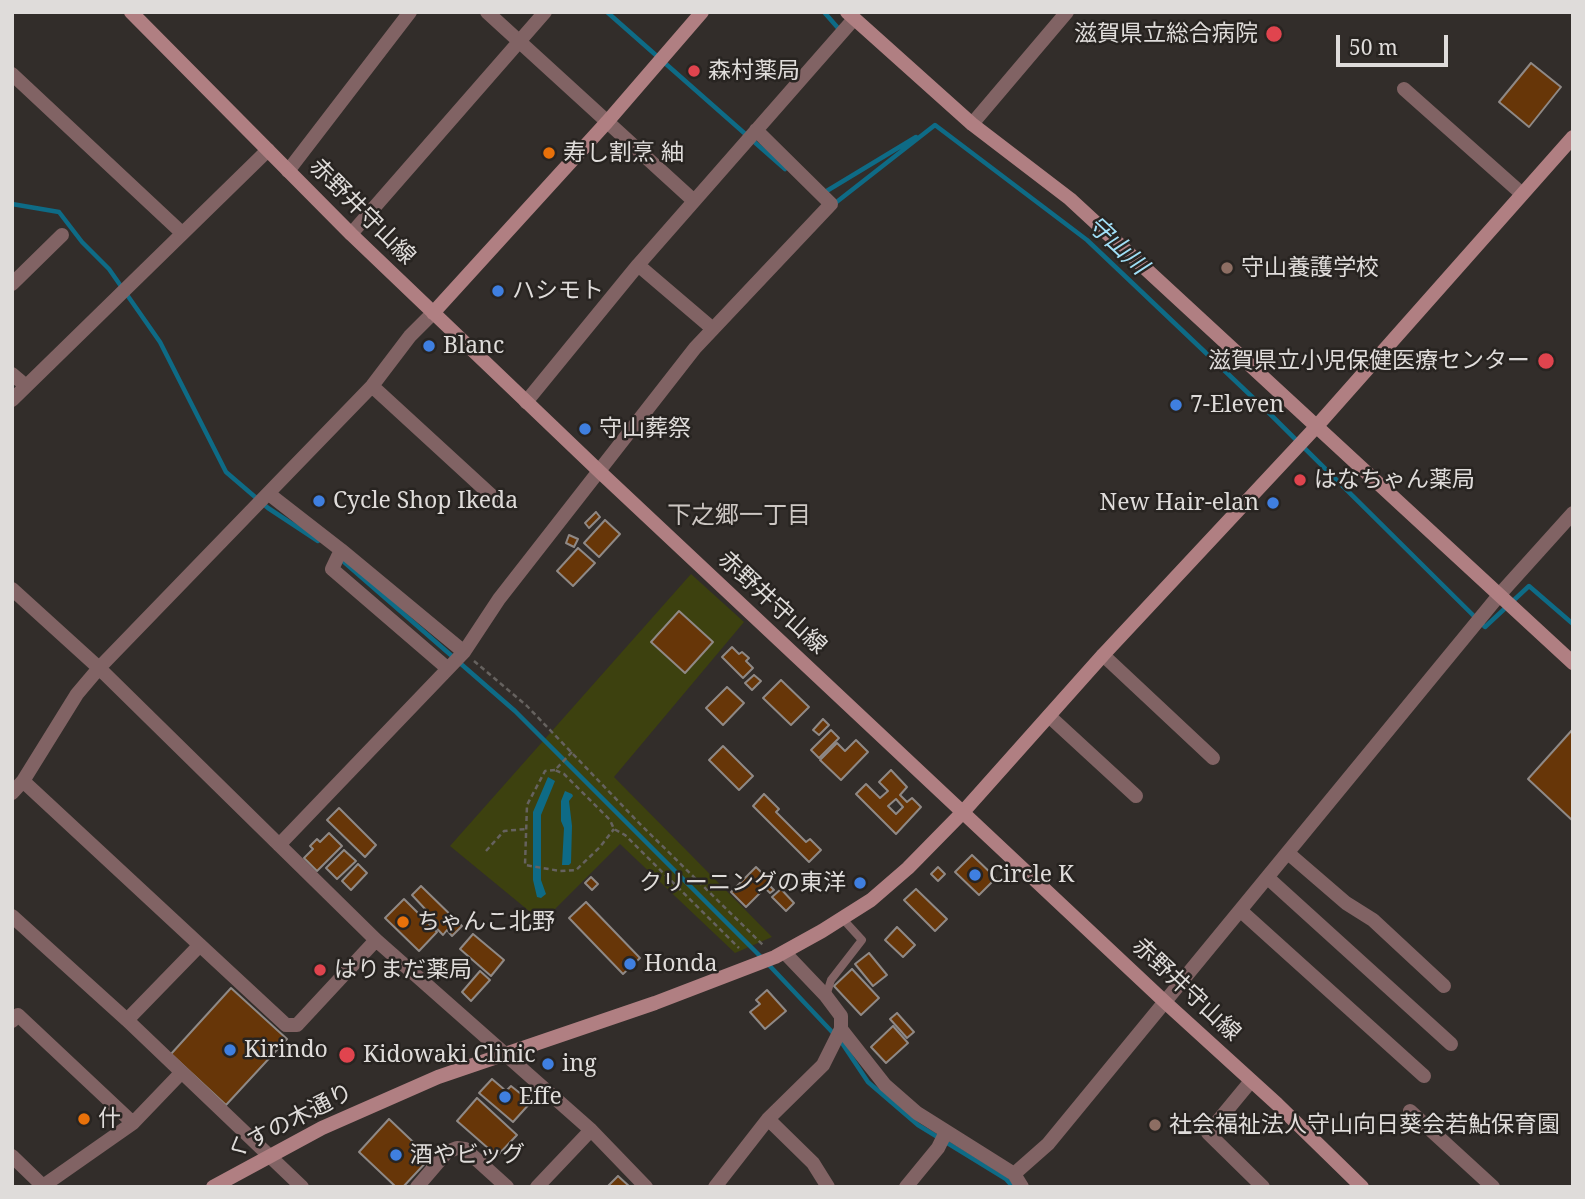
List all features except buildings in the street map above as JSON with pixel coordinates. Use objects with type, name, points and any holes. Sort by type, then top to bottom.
[{"type":"street","name":"赤野井守山線","points":[[131,12],[351,234],[526,402],[1362,1187]]},
{"type":"street","points":[[288,171],[410,12]]},
{"type":"street","points":[[487,12],[694,201]]},
{"type":"street","points":[[351,234],[545,12]]},
{"type":"street","points":[[12,793],[23,781],[77,694],[99,668],[372,386],[410,336],[607,122],[702,12]]},
{"type":"street","points":[[972,124],[1067,12]]},
{"type":"street","points":[[526,402],[638,265],[757,130],[850,16],[972,124],[1070,199],[1573,663]]},
{"type":"street","points":[[12,74],[182,233]]},
{"type":"street","points":[[1405,89],[1521,193]]},
{"type":"street","points":[[279,845],[464,652],[499,599],[695,348],[831,204],[757,130]]},
{"type":"street","name":"くすの木通り","points":[[214,1187],[322,1128],[438,1077],[655,1003],[780,955],[871,900],[963,812],[1103,655],[1316,427],[1573,137]]},
{"type":"street","points":[[12,400],[268,150]]},
{"type":"street","points":[[12,284],[62,235]]},
{"type":"street","points":[[638,265],[713,329]]},
{"type":"street","points":[[12,374],[25,385]]},
{"type":"street","points":[[372,386],[493,497],[490,500]]},
{"type":"street","points":[[269,494],[464,652]]},
{"type":"street","points":[[839,1034],[886,1085],[943,1139],[1017,1182],[1500,594],[1573,513]]},
{"type":"street","points":[[341,550],[332,569],[447,668]]},
{"type":"street","points":[[12,589],[99,668],[376,940],[590,1130],[646,1187]]},
{"type":"street","points":[[381,610],[393,594]]},
{"type":"street","points":[[1103,655],[1213,758]]},
{"type":"street","points":[[1049,716],[1136,796]]},
{"type":"street","points":[[23,781],[286,1025],[297,1025],[376,940]]},
{"type":"street","points":[[1288,853],[1346,904],[1373,920],[1444,986]]},
{"type":"street","points":[[1268,878],[1451,1044]]},
{"type":"street","points":[[1241,911],[1424,1076]]},
{"type":"street","points":[[12,916],[127,1020],[302,1187]]},
{"type":"street","points":[[127,1020],[199,946]]},
{"type":"street","points":[[715,1187],[768,1119],[823,1065],[839,1034],[841,1016],[826,996],[780,955]]},
{"type":"street","points":[[12,1021],[18,1015],[133,1123]]},
{"type":"street","points":[[12,1156],[43,1185],[133,1123],[181,1073]]},
{"type":"street","points":[[1251,1081],[1208,1133],[1263,1187]]},
{"type":"street","points":[[1410,1111],[1493,1187]]},
{"type":"street","points":[[768,1119],[813,1163],[828,1187]]},
{"type":"street","points":[[537,1187],[590,1130]]},
{"type":"street","points":[[906,1187],[943,1139]]},
{"type":"street","points":[[417,1187],[447,1152],[457,1147],[465,1149],[507,1187]]},
{"type":"lane","points":[[826,996],[831,980],[862,940],[841,917]]},
{"type":"path","points":[[464,652],[527,706],[640,824],[780,955]]},
{"type":"path","points":[[555,770],[571,753]]},
{"type":"path","points":[[614,829],[576,870],[570,872],[525,865],[527,805],[545,771],[555,770],[564,774],[610,820],[614,829],[625,835],[738,948]]},
{"type":"path","points":[[486,851],[504,831],[526,828]]},
{"type":"green space","points":[[691,574],[744,622],[614,777],[772,937],[735,953],[620,844],[552,912],[540,920],[450,846]]},
{"type":"water","points":[[548,777],[555,781],[541,815],[541,880],[546,894],[541,898],[537,897],[533,880],[533,812]]},
{"type":"water","points":[[565,791],[573,796],[569,801],[572,826],[569,865],[562,865],[564,828],[561,821],[561,801]]},
{"type":"waterway","name":"守山川","points":[[607,12],[785,169]]},
{"type":"waterway","name":"守山川","points":[[824,12],[838,28]]},
{"type":"waterway","name":"守山川","points":[[834,204],[935,125],[1087,240],[1267,411],[1485,627],[1529,586],[1573,624]]},
{"type":"waterway","points":[[825,192],[916,137]]},
{"type":"waterway","points":[[12,204],[59,212],[82,242],[109,269],[160,342],[226,472],[268,508],[318,541]]},
{"type":"waterway","points":[[344,562],[515,711],[762,958]]},
{"type":"waterway","points":[[768,964],[834,1034]]},
{"type":"waterway","points":[[840,1040],[868,1082],[918,1125],[1006,1179],[1013,1187]]},
{"type":"place","name":"滋賀県立総合病院","points":[[1274,34]]},
{"type":"place","name":"森村薬局","points":[[694,71]]},
{"type":"place","name":"寿し割烹 紬","points":[[549,153]]},
{"type":"place","name":"守山養護学校","points":[[1227,268]]},
{"type":"place","name":"ハシモト","points":[[498,291]]},
{"type":"place","name":"Blanc","points":[[429,346]]},
{"type":"place","name":"滋賀県立小児保健医療センター","points":[[1546,361]]},
{"type":"place","name":"7-Eleven","points":[[1176,405]]},
{"type":"place","name":"守山葬祭","points":[[585,429]]},
{"type":"place","name":"はなちゃん薬局","points":[[1300,480]]},
{"type":"place","name":"Cycle Shop Ikeda","points":[[319,501]]},
{"type":"place","name":"New Hair-elan","points":[[1273,503]]},
{"type":"place","name":"Circle K","points":[[975,875]]},
{"type":"place","name":"クリーニングの東洋","points":[[860,883]]},
{"type":"place","name":"ちゃんこ北野","points":[[403,922]]},
{"type":"place","name":"Honda","points":[[630,964]]},
{"type":"place","name":"はりまだ薬局","points":[[320,970]]},
{"type":"place","name":"Kirindo","points":[[230,1050]]},
{"type":"place","name":"Kidowaki Clinic","points":[[347,1055]]},
{"type":"place","name":"ing","points":[[548,1064]]},
{"type":"place","name":"Effe","points":[[505,1097]]},
{"type":"place","name":"什","points":[[84,1119]]},
{"type":"place","name":"社会福祉法人守山向日葵会若鮎保育園","points":[[1155,1125]]},
{"type":"place","name":"酒やビッグ","points":[[396,1155]]},
{"type":"district","name":"下之郷一丁目","points":[[739,516]]}]
